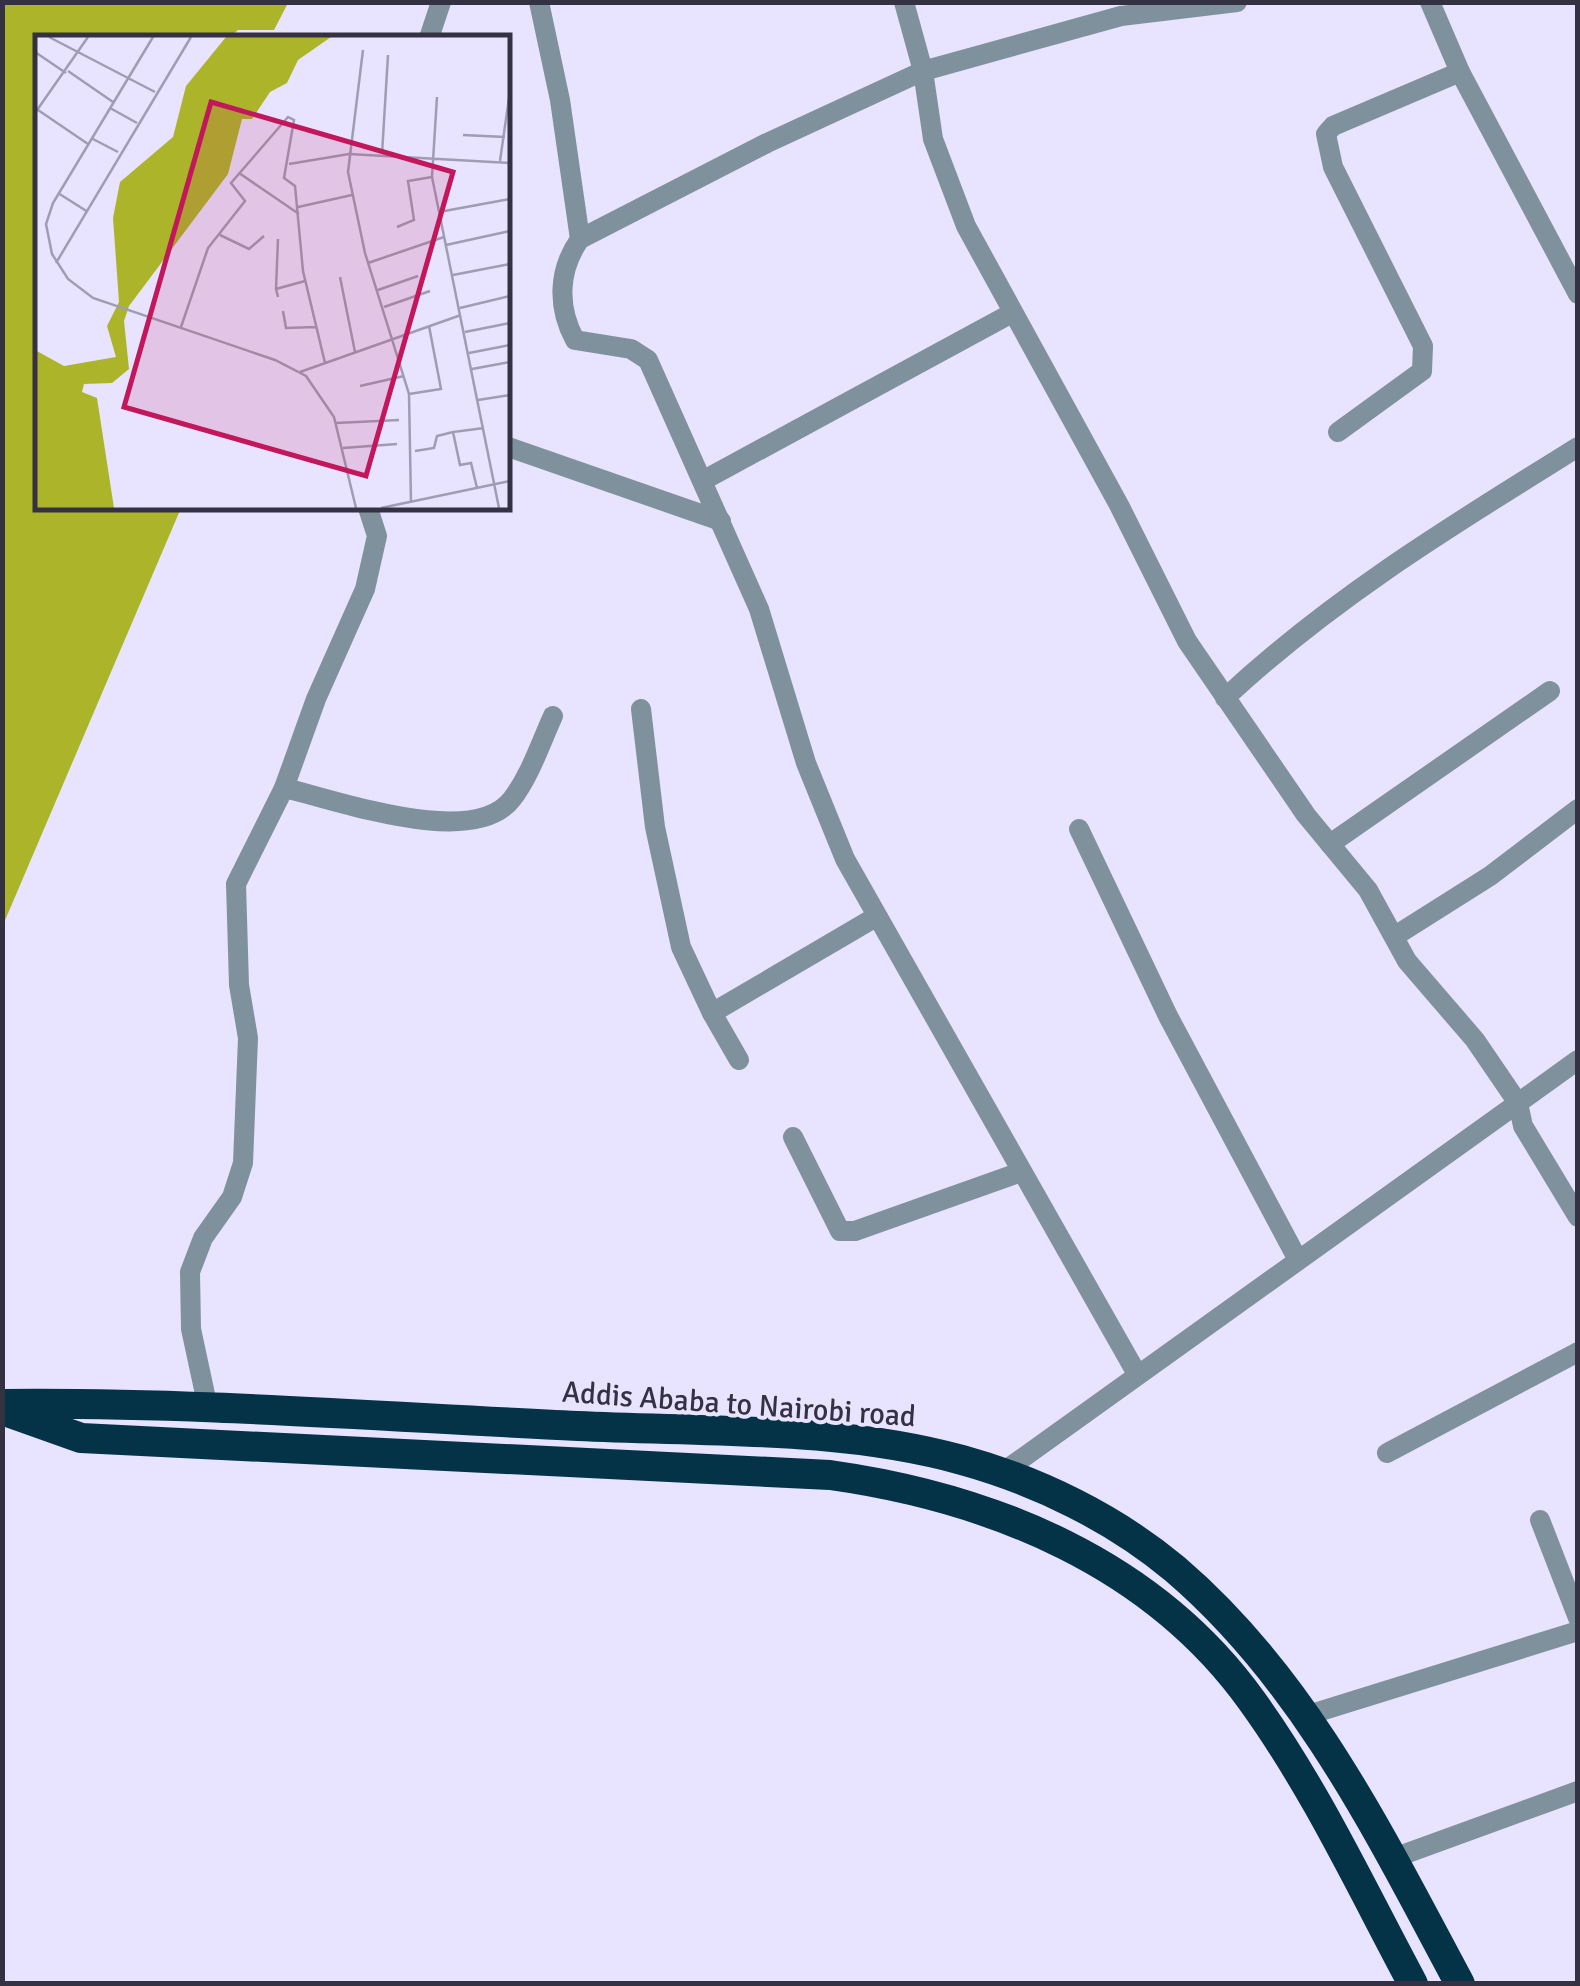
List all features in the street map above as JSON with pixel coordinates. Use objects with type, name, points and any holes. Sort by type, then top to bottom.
[{"type":"highway","name":"Addis Ababa to Nairobi road","points":[[2,1407],[208,1408],[833,1440],[906,1448],[1003,1472],[1088,1512],[1172,1567],[1258,1649],[1308,1715],[1460,1984]]},
{"type":"highway","name":"Addis Ababa to Nairobi road","points":[[2,1407],[81,1438],[830,1475],[935,1493],[1012,1519],[1070,1545],[1117,1574],[1210,1650],[1282,1746],[1413,1984]]},
{"type":"street","points":[[429,35],[442,2]]},
{"type":"street","points":[[539,2],[560,100],[580,239]]},
{"type":"street","points":[[904,2],[923,71],[933,139],[947,182],[1012,313],[1119,505],[1187,641],[1330,844],[1368,890],[1426,986],[1475,1040],[1518,1102],[1523,1126],[1578,1217]]},
{"type":"street","points":[[1137,1374],[874,918],[824,812],[760,609],[648,360],[631,349],[576,340],[563,304],[562,278],[565,262],[580,239],[767,142],[923,71],[1120,9],[1237,2]]},
{"type":"street","points":[[1430,2],[1460,72],[1571,266],[1578,294]]},
{"type":"street","points":[[1338,432],[1422,371],[1426,360],[1423,346],[1333,167],[1326,134],[1334,126],[1460,72]]},
{"type":"street","points":[[704,480],[904,367],[1012,313]]},
{"type":"street","points":[[1225,698],[1320,615],[1387,567],[1578,447]]},
{"type":"street","points":[[510,448],[721,522]]},
{"type":"street","points":[[208,1408],[190,1329],[190,1272],[202,1238],[232,1197],[243,1164],[248,1038],[239,985],[236,884],[284,788],[316,700],[365,589],[377,536],[369,510]]},
{"type":"street","points":[[1330,844],[1550,691]]},
{"type":"street","points":[[640,709],[656,828],[681,947],[712,1013],[740,1060]]},
{"type":"street","points":[[284,788],[447,824],[483,820],[511,801],[554,716]]},
{"type":"street","points":[[1395,936],[1504,866],[1578,809]]},
{"type":"street","points":[[1079,829],[1168,1016],[1298,1260]]},
{"type":"street","points":[[712,1013],[874,918]]},
{"type":"street","points":[[1003,1472],[1578,1060]]},
{"type":"street","points":[[793,1137],[840,1231],[855,1231],[1022,1172]]},
{"type":"street","points":[[1387,1452],[1578,1352]]},
{"type":"street","points":[[1540,1520],[1578,1618]]},
{"type":"street","points":[[1308,1715],[1578,1631]]},
{"type":"street","points":[[1391,1859],[1578,1790]]},
{"type":"shaded area","points":[[3,2],[288,3],[274,30],[238,30],[232,35],[35,35],[35,510],[180,510],[3,925]]}]
